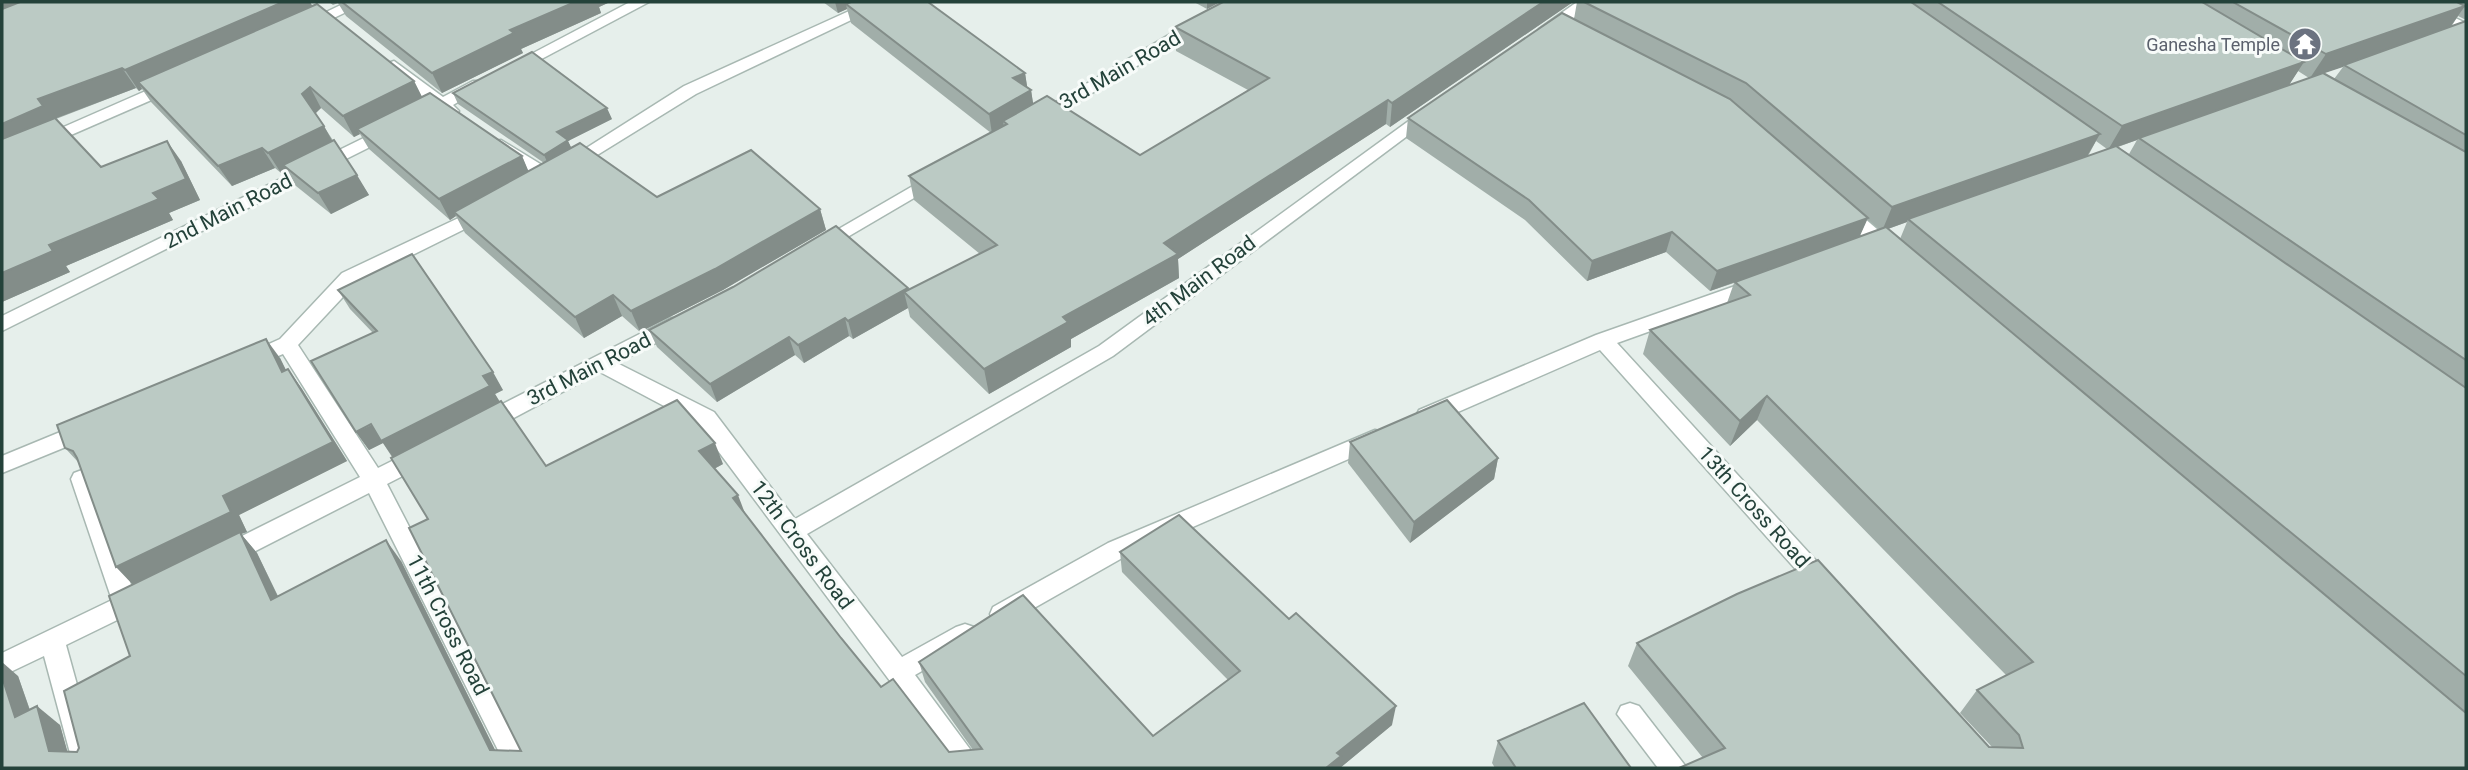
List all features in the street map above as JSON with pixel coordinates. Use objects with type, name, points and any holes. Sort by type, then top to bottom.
[{"type":"street","points":[[318,2],[350,31]]},
{"type":"street","points":[[292,32],[359,2]]},
{"type":"street","name":"2nd Main Road","points":[[2,324],[641,2]]},
{"type":"street","points":[[484,133],[543,180],[690,90],[881,2]]},
{"type":"street","name":"3rd Main Road","points":[[1019,129],[1235,2]]},
{"type":"street","points":[[1525,45],[1587,2]]},
{"type":"street","points":[[2409,2],[2466,30]]},
{"type":"street","points":[[1558,23],[1583,36]]},
{"type":"street","points":[[2440,40],[2466,30]]},
{"type":"street","points":[[381,55],[463,119]]},
{"type":"street","points":[[2,160],[191,76]]},
{"type":"street","name":"4th Main Road","points":[[792,532],[1105,351],[1449,97]]},
{"type":"street","points":[[803,255],[959,164]]},
{"type":"street","points":[[1830,198],[1910,268]]},
{"type":"street","points":[[225,371],[287,344],[349,278],[501,203]]},
{"type":"street","points":[[1855,250],[1905,232]]},
{"type":"street","points":[[900,671],[1116,550],[1603,340],[1779,277]]},
{"type":"street","name":"3rd Main Road","points":[[469,431],[695,315]]},
{"type":"street","name":"13th Cross Road","points":[[1603,340],[1843,605]]},
{"type":"street","name":"11th Cross Road","points":[[287,344],[374,482],[521,768]]},
{"type":"street","name":"12th Cross Road","points":[[599,363],[706,418],[971,768]]},
{"type":"street","points":[[2,465],[101,423]]},
{"type":"street","points":[[200,568],[445,444]]},
{"type":"street","points":[[82,479],[126,605]]},
{"type":"street","points":[[2,666],[163,586]]},
{"type":"street","points":[[52,640],[87,768]]},
{"type":"street","points":[[1630,714],[1674,768]]},
{"type":"building","points":[[20,2],[283,2],[125,70],[122,68],[38,99],[43,106],[2,124],[2,9]]},
{"type":"building","points":[[342,2],[575,2],[510,30],[514,33],[432,73]]},
{"type":"building","points":[[928,2],[1025,73],[1013,78],[1031,90],[989,114],[846,4]]},
{"type":"building","points":[[1223,2],[1543,2],[1392,103],[1388,100],[1164,243],[1178,254],[1063,317],[1068,322],[984,369],[904,292],[997,245],[909,176],[1007,124],[1003,121],[1047,96],[1140,155],[1269,78],[1175,27]]},
{"type":"building","points":[[1584,2],[1911,2],[2100,134],[1892,207],[1746,83]]},
{"type":"building","points":[[1938,2],[2202,2],[2304,62],[2122,126]]},
{"type":"building","points":[[2233,2],[2457,2],[2465,6],[2326,54]]},
{"type":"building","points":[[317,4],[414,81],[343,116],[310,87],[302,94],[324,126],[268,153],[262,148],[218,166],[138,82]]},
{"type":"building","points":[[1562,13],[1730,99],[1868,218],[1717,271],[1672,232],[1592,261],[1529,200],[1408,118]]},
{"type":"building","points":[[2466,21],[2466,135],[2344,65]]},
{"type":"building","points":[[532,52],[607,108],[557,132],[568,140],[544,155],[453,93]]},
{"type":"building","points":[[2323,73],[2466,152],[2466,360],[2139,138]]},
{"type":"building","points":[[430,93],[522,156],[439,199],[357,129]]},
{"type":"building","points":[[55,118],[101,167],[167,141],[186,179],[153,193],[159,199],[49,245],[53,251],[2,273],[2,139]]},
{"type":"building","points":[[334,140],[357,175],[318,193],[283,165]]},
{"type":"building","points":[[580,143],[657,197],[751,150],[820,209],[715,269],[631,311],[613,295],[575,317],[454,212]]},
{"type":"building","points":[[2116,146],[2466,388],[2466,676],[1908,219]]},
{"type":"building","points":[[836,226],[908,288],[848,321],[845,318],[798,345],[789,337],[710,384],[649,330],[733,287]]},
{"type":"building","points":[[1886,227],[2466,713],[2466,768],[1679,768],[1725,748],[1637,643],[1737,594],[1818,560],[1989,747],[2023,748],[2019,735],[1977,690],[2033,662],[1767,396],[1740,421],[1650,330],[1750,295],[1735,282]]},
{"type":"building","points":[[412,254],[493,372],[483,376],[490,386],[381,441],[371,424],[356,432],[311,361],[377,331],[338,290]]},
{"type":"building","points":[[266,339],[282,372],[288,369],[333,442],[223,496],[231,512],[116,567],[77,458],[73,451],[65,448],[57,425]]},
{"type":"building","points":[[677,400],[715,443],[699,451],[738,495],[733,498],[841,638],[881,687],[893,679],[949,752],[982,749],[919,662],[1023,595],[1153,736],[1240,671],[1120,552],[1179,515],[1289,619],[1296,613],[1396,706],[1337,753],[1341,756],[1326,768],[2,768],[2,677],[15,717],[37,706],[49,751],[77,752],[79,748],[64,691],[130,656],[109,596],[240,532],[271,600],[386,540],[490,750],[521,751],[409,528],[428,519],[391,458],[501,401],[546,466]]},
{"type":"building","points":[[1447,400],[1498,458],[1414,522],[1350,442]]},
{"type":"building","points":[[1584,703],[1631,768],[1516,768],[1498,741]]},
{"type":"place","name":"Ganesha Temple","points":[[2305,44]]}]
